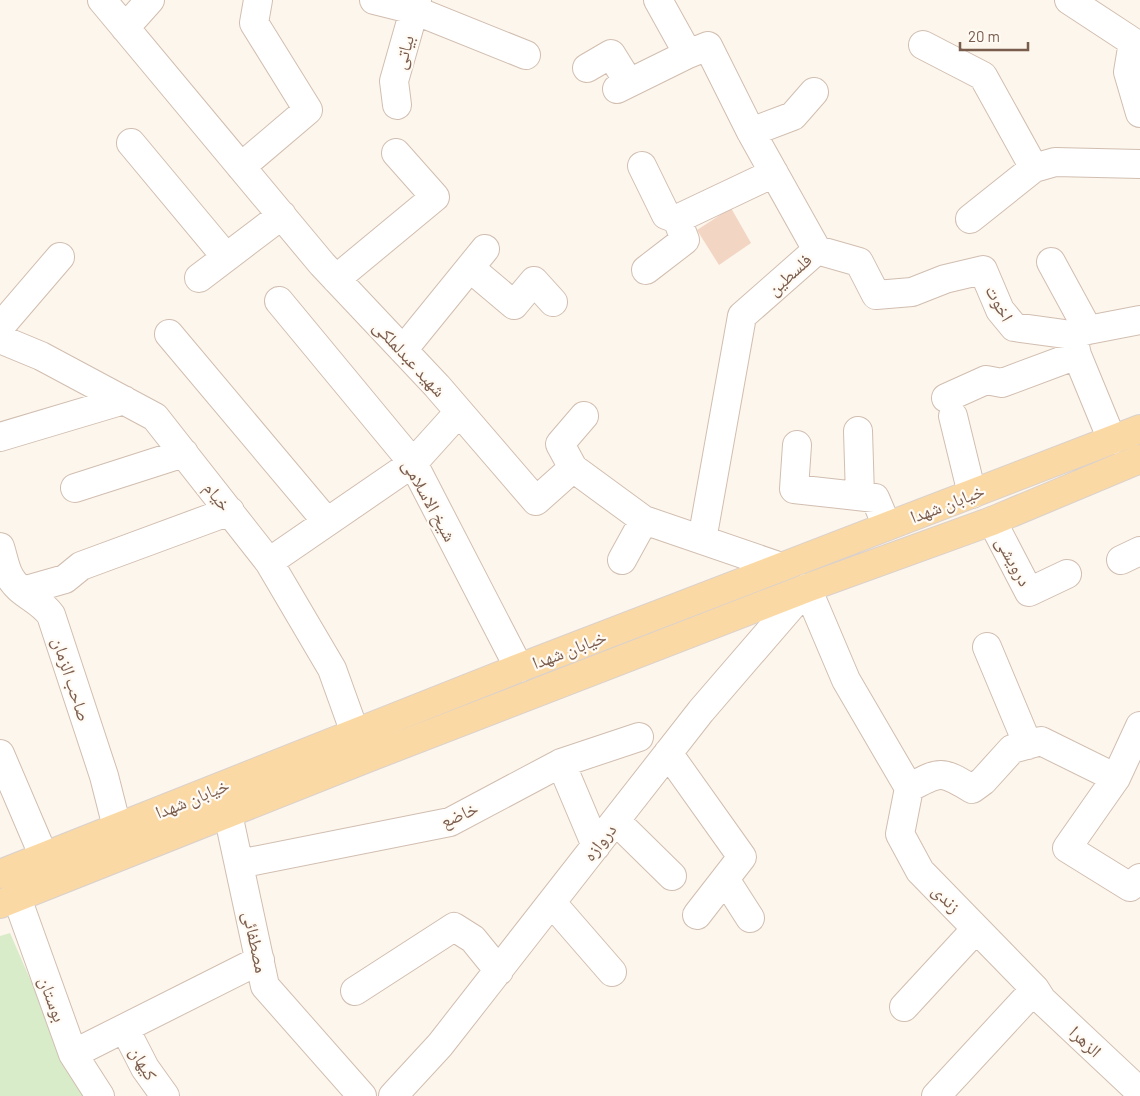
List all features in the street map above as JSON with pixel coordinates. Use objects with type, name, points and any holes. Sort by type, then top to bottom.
[{"type":"main road","name":"خیابان شهدا","points":[[0,874],[519,668],[1140,429]]},
{"type":"main road","name":"خیابان شهدا","points":[[9,901],[807,588],[992,521],[1139,461]]},
{"type":"street","name":"شهید عبدلملکی","points":[[102,0],[336,279],[459,412],[536,501],[573,468]]},
{"type":"street","points":[[125,28],[150,0]]},
{"type":"street","points":[[241,168],[308,110],[254,23],[258,0]]},
{"type":"street","points":[[374,0],[416,5],[526,55]]},
{"type":"street","points":[[587,68],[611,54],[623,86],[688,54],[658,0]]},
{"type":"street","points":[[1069,0],[1133,42],[1128,72],[1140,113]]},
{"type":"street","name":"بیاتی","points":[[397,105],[394,82],[416,5]]},
{"type":"street","points":[[923,45],[983,76],[1034,168]]},
{"type":"street","name":"فلسطین","points":[[688,54],[708,46],[751,132],[817,250],[742,316],[702,540]]},
{"type":"street","points":[[751,132],[793,116],[814,92]]},
{"type":"street","points":[[131,143],[226,257]]},
{"type":"street","points":[[336,279],[435,197],[396,154]]},
{"type":"street","points":[[970,219],[1034,168],[1055,162],[1140,164]]},
{"type":"street","points":[[642,166],[666,215],[677,219],[774,173]]},
{"type":"street","points":[[199,278],[282,216]]},
{"type":"street","points":[[646,270],[685,240],[677,219]]},
{"type":"street","name":"اخوت","points":[[817,250],[859,262],[876,295],[912,292],[945,279],[983,270],[1000,310],[1014,327],[1079,340]]},
{"type":"street","points":[[0,327],[60,257]]},
{"type":"street","points":[[403,350],[478,259],[514,305],[534,281],[554,302]]},
{"type":"street","points":[[1051,262],[1112,440]]},
{"type":"street","name":"شیخ الاسلامی","points":[[279,301],[413,463],[519,668]]},
{"type":"street","points":[[972,494],[949,407],[986,380],[1002,383],[1079,340],[1140,320]]},
{"type":"street","points":[[169,334],[327,522]]},
{"type":"street","name":"خیام","points":[[0,339],[41,356],[156,417],[269,562],[332,669],[355,733]]},
{"type":"street","points":[[0,437],[124,400]]},
{"type":"street","points":[[269,562],[413,463],[459,412]]},
{"type":"street","points":[[584,416],[560,444],[573,468],[644,520],[781,568]]},
{"type":"street","points":[[858,431],[860,496]]},
{"type":"street","points":[[797,445],[794,489],[875,498],[887,526]]},
{"type":"street","points":[[75,488],[184,453]]},
{"type":"street","points":[[23,591],[66,579],[81,566],[230,511]]},
{"type":"street","points":[[622,560],[644,520]]},
{"type":"street","name":"درویشی","points":[[992,521],[1029,592],[1067,574]]},
{"type":"street","name":"صاحب الزمان","points":[[0,547],[10,577],[23,591],[44,605],[51,614],[104,776],[117,828]]},
{"type":"street","points":[[807,588],[846,680],[909,788],[935,774],[951,776],[972,789],[983,781],[1012,749],[1041,741],[1116,778]]},
{"type":"street","name":"دروازه","points":[[393,1096],[440,1045],[668,753],[807,588]]},
{"type":"street","points":[[987,647],[1028,745]]},
{"type":"street","points":[[1140,726],[1116,778],[1067,848],[1130,887],[1140,878]]},
{"type":"street","name":"خاضع","points":[[239,864],[450,822],[561,763],[639,736]]},
{"type":"street","points":[[668,753],[742,857],[697,915]]},
{"type":"street","points":[[0,754],[44,857]]},
{"type":"street","points":[[561,763],[596,846]]},
{"type":"street","name":"زندی","points":[[909,788],[900,834],[920,871],[1035,989]]},
{"type":"street","name":"مصطفائی","points":[[228,814],[265,986],[362,1096]]},
{"type":"street","points":[[616,821],[672,876]]},
{"type":"street","points":[[725,879],[750,918]]},
{"type":"street","name":"بوستان","points":[[9,901],[73,1054],[100,1096]]},
{"type":"street","points":[[552,903],[612,972]]},
{"type":"street","points":[[356,991],[454,927],[473,939],[499,971]]},
{"type":"street","points":[[904,1007],[976,929]]},
{"type":"street","points":[[73,1054],[260,960]]},
{"type":"street","points":[[936,1096],[1035,989]]},
{"type":"street","name":"الزهرا","points":[[1035,989],[1042,1000],[1140,1092]]},
{"type":"street","name":"کیهان","points":[[125,1029],[145,1068],[165,1096]]},
{"type":"green space","points":[[10,933],[64,1057],[103,1096],[0,1096],[0,936]]},
{"type":"building","points":[[731,208],[751,243],[719,265],[697,230]]}]
